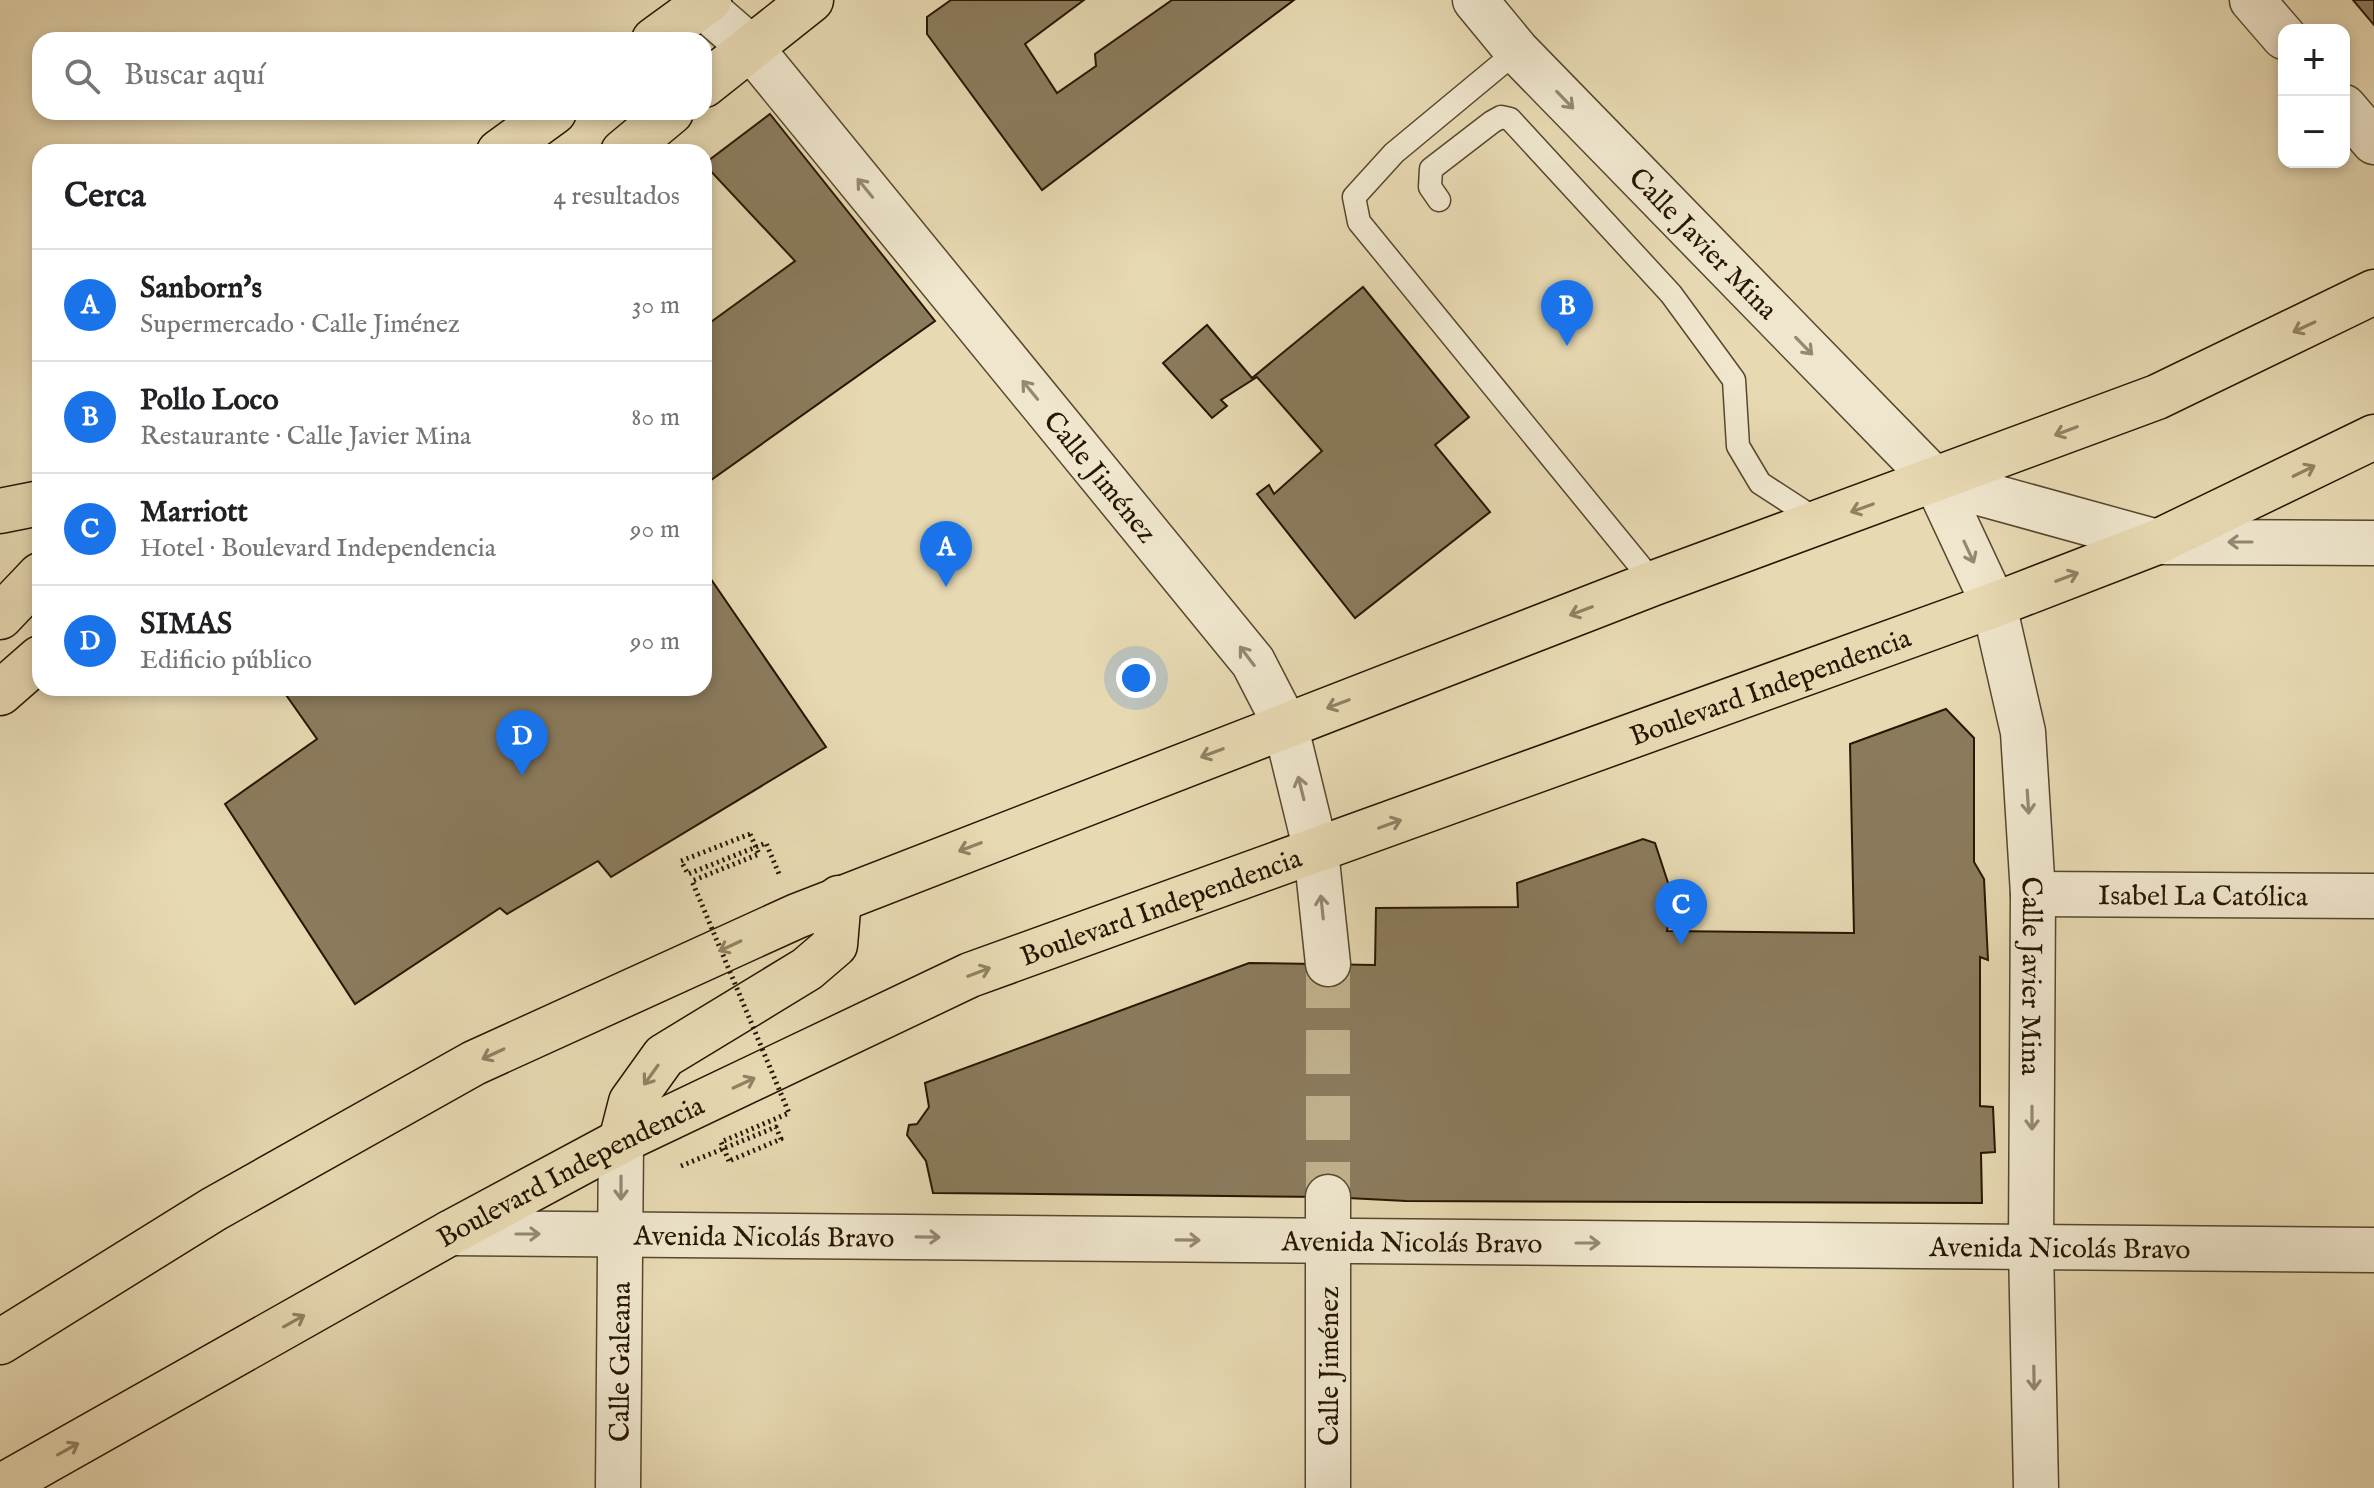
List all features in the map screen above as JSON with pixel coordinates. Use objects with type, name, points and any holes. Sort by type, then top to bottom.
[{"type":"main road","points":[[712,78],[811,0]]},
{"type":"main road","points":[[664,32],[702,2]]},
{"type":"main road","points":[[510,144],[543,120]]},
{"type":"main road","points":[[633,144],[661,120]]},
{"type":"main road","points":[[0,1342],[214,1209],[474,1063],[797,916],[1654,583],[2157,397],[2374,292]]},
{"type":"main road","name":"Boulevard Independencia","points":[[0,1487],[450,1233],[621,1141],[970,975],[1994,605],[2157,542],[2374,437]]},
{"type":"main road","points":[[0,511],[32,505]]},
{"type":"main road","points":[[0,617],[32,583]]},
{"type":"main road","points":[[0,693],[32,665]]},
{"type":"main road","points":[[621,1141],[631,1102],[664,1056],[807,969],[835,945],[839,898]]},
{"type":"street","name":"Calle Javier Mina","points":[[1475,0],[1517,51],[1936,481],[1994,605],[2023,732],[2033,894],[2031,1247],[2036,1488]]},
{"type":"street","points":[[2252,0],[2278,30]]},
{"type":"street","name":"Calle Jiménez","points":[[702,2],[750,47],[1253,662],[1285,724],[1316,851],[1328,964]]},
{"type":"street","points":[[2350,114],[2374,142]]},
{"type":"street","points":[[1936,481],[2157,542],[2374,543]]},
{"type":"street","name":"Isabel La Católica","points":[[2033,894],[2374,896]]},
{"type":"street","name":"Calle Galeana","points":[[618,1488],[621,1141]]},
{"type":"street","name":"Calle Jiménez","points":[[1328,1197],[1328,1488]]},
{"type":"street","name":"Avenida Nicolás Bravo","points":[[450,1233],[2374,1250]]},
{"type":"lane","points":[[1517,51],[1394,153],[1354,197],[1359,222],[1654,583]]},
{"type":"lane","points":[[1439,200],[1430,187],[1431,169],[1492,122],[1501,117],[1510,119],[1671,294],[1734,380],[1738,446],[1760,483],[1821,522]]},
{"type":"path","points":[[621,1191],[776,1127],[781,1139],[729,1161],[721,1142],[789,1113],[692,881],[759,854],[750,834],[681,861],[688,874],[766,843],[797,916]]},
{"type":"building","points":[[951,0],[1084,0],[1025,44],[1057,93],[1096,66],[1095,54],[1172,0],[1294,0],[1042,190],[927,34],[927,17]]},
{"type":"building","points":[[2353,0],[2374,0],[2374,25]]},
{"type":"building","points":[[770,114],[935,321],[712,479],[712,321],[795,261],[712,173],[712,158]]},
{"type":"building","points":[[1363,287],[1469,417],[1435,445],[1490,512],[1355,618],[1257,494],[1269,485],[1274,494],[1322,451],[1257,377],[1221,400],[1227,406],[1212,418],[1163,363],[1207,325],[1252,378]]},
{"type":"building","points":[[712,581],[826,747],[611,877],[598,861],[507,914],[500,908],[355,1004],[225,804],[317,739],[287,696],[712,696]]},
{"type":"building","points":[[1946,709],[1974,738],[1974,862],[1984,879],[1988,960],[1980,957],[1980,1106],[1993,1107],[1995,1152],[1981,1153],[1982,1203],[1406,1201],[1328,1197],[933,1193],[926,1161],[907,1135],[909,1125],[917,1124],[929,1107],[925,1083],[1249,963],[1375,965],[1376,908],[1518,907],[1517,883],[1643,839],[1655,843],[1673,898],[1667,931],[1854,933],[1850,744]]},
{"type":"tunnel","points":[[1328,964],[1328,1197]]},
{"type":"place","name":"Pollo Loco","points":[[1567,346]]},
{"type":"place","name":"Sanborn's","points":[[946,587]]},
{"type":"place","name":"SIMAS","points":[[522,776]]},
{"type":"place","name":"Marriott","points":[[1681,945]]}]
